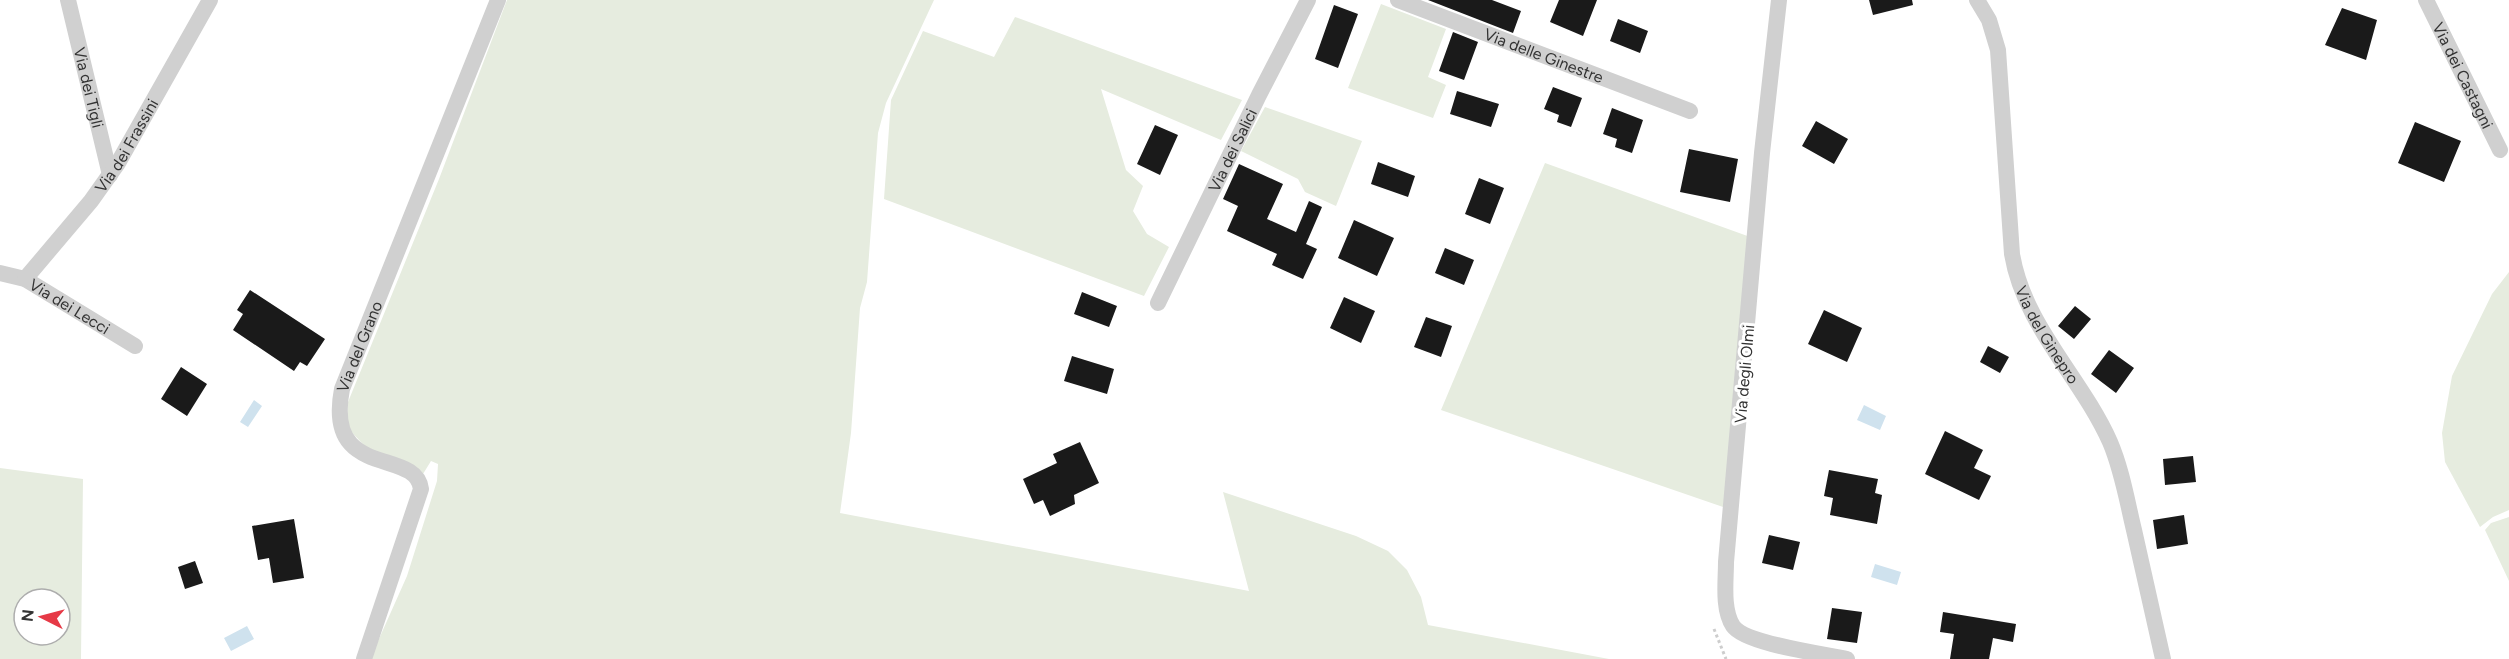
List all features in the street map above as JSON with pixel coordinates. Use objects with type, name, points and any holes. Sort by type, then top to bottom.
[{"type":"street","name":"Via dei Tigli","points":[[68,0],[110,174]]},
{"type":"street","name":"Via dei Frassini","points":[[25,279],[92,201],[110,174],[132,140],[210,0]]},
{"type":"street","name":"Via del Grano","points":[[364,659],[421,489],[419,480],[409,472],[359,452],[347,441],[340,427],[339,418],[342,389],[498,0]]},
{"type":"street","name":"Via dei Salici","points":[[1158,303],[1308,0]]},
{"type":"street","name":"Via delle Ginestre","points":[[1398,0],[1690,111]]},
{"type":"street","name":"Via degli Olmi","points":[[1779,0],[1762,153],[1726,562],[1727,604],[1732,625],[1743,635],[1847,659]]},
{"type":"street","name":"Via del Ginepro","points":[[1977,0],[1989,20],[1998,50],[2012,254],[2017,278],[2033,316],[2089,403],[2111,445],[2125,490],[2163,659]]},
{"type":"street","name":"Via dei Castagni","points":[[2426,0],[2500,150]]},
{"type":"street","name":"Via dei Lecci","points":[[0,273],[25,279],[135,346]]},
{"type":"shaded area","points":[[507,0],[934,0],[886,103],[878,133],[867,282],[860,308],[851,433],[840,513],[1249,591],[1223,492],[1356,536],[1388,551],[1407,570],[1421,597],[1428,625],[1609,659],[370,659],[407,576],[437,481],[438,464],[431,461],[423,474],[386,469],[346,426],[348,402],[439,179]]},
{"type":"shaded area","points":[[1381,4],[1446,29],[1428,77],[1446,85],[1433,118],[1348,88]]},
{"type":"shaded area","points":[[1015,17],[1242,100],[1221,140],[1101,89],[1126,170],[1143,186],[1133,211],[1147,234],[1169,247],[1144,296],[884,199],[891,100],[923,31],[994,57]]},
{"type":"shaded area","points":[[1265,107],[1362,141],[1336,206],[1305,192],[1298,179],[1241,151]]},
{"type":"shaded area","points":[[1545,163],[1753,238],[1726,508],[1441,410]]},
{"type":"shaded area","points":[[2509,272],[2509,510],[2493,517],[2480,527],[2445,462],[2442,433],[2452,376],[2492,294]]},
{"type":"shaded area","points":[[0,468],[83,479],[81,659],[0,659]]},
{"type":"shaded area","points":[[2509,517],[2509,581],[2485,530],[2491,523]]},
{"type":"water","points":[[254,400],[262,406],[248,427],[240,422]]},
{"type":"water","points":[[1864,405],[1886,416],[1880,430],[1857,420]]},
{"type":"water","points":[[1875,564],[1901,572],[1897,585],[1871,577]]},
{"type":"water","points":[[247,626],[254,639],[231,651],[224,638]]},
{"type":"building","points":[[1428,0],[1492,0],[1521,11],[1513,33]]},
{"type":"building","points":[[1559,0],[1597,0],[1583,36],[1550,22]]},
{"type":"building","points":[[1869,0],[1912,0],[1913,5],[1873,15]]},
{"type":"building","points":[[1334,5],[1358,14],[1338,68],[1315,59]]},
{"type":"building","points":[[2342,8],[2377,20],[2366,60],[2325,45]]},
{"type":"building","points":[[1618,19],[1648,31],[1640,53],[1610,41]]},
{"type":"building","points":[[1453,32],[1478,42],[1464,80],[1439,71]]},
{"type":"building","points":[[1553,87],[1582,98],[1571,127],[1557,122],[1559,115],[1544,109]]},
{"type":"building","points":[[1457,91],[1499,104],[1491,127],[1450,114]]},
{"type":"building","points":[[1612,108],[1643,120],[1632,153],[1615,147],[1617,139],[1603,134]]},
{"type":"building","points":[[1816,121],[1848,139],[1834,164],[1802,146]]},
{"type":"building","points":[[2415,122],[2461,141],[2444,182],[2398,163]]},
{"type":"building","points":[[1155,125],[1178,135],[1160,175],[1137,164]]},
{"type":"building","points":[[1689,149],[1738,159],[1730,202],[1680,192]]},
{"type":"building","points":[[1378,162],[1415,176],[1408,197],[1371,184]]},
{"type":"building","points":[[1239,164],[1283,184],[1267,219],[1296,232],[1309,201],[1322,207],[1306,244],[1317,249],[1303,279],[1272,265],[1277,254],[1227,231],[1238,206],[1223,199]]},
{"type":"building","points":[[1479,178],[1504,188],[1490,224],[1465,214]]},
{"type":"building","points":[[1354,220],[1394,238],[1377,276],[1338,258]]},
{"type":"building","points":[[1445,248],[1474,260],[1464,285],[1435,273]]},
{"type":"building","points":[[250,290],[325,339],[307,366],[300,362],[294,371],[233,330],[243,314],[237,310]]},
{"type":"building","points":[[1082,292],[1117,306],[1109,327],[1074,314]]},
{"type":"building","points":[[1344,297],[1375,311],[1361,343],[1330,328]]},
{"type":"building","points":[[2075,306],[2091,319],[2074,339],[2058,326]]},
{"type":"building","points":[[1824,310],[1862,328],[1847,362],[1808,344]]},
{"type":"building","points":[[1426,317],[1452,326],[1441,357],[1414,347]]},
{"type":"building","points":[[1988,346],[2009,357],[2000,373],[1980,362]]},
{"type":"building","points":[[2109,350],[2134,368],[2116,393],[2091,374]]},
{"type":"building","points":[[1072,356],[1114,369],[1107,394],[1064,381]]},
{"type":"building","points":[[181,367],[207,384],[187,416],[161,399]]},
{"type":"building","points":[[1945,431],[1983,450],[1974,468],[1991,476],[1979,500],[1925,474]]},
{"type":"building","points":[[1080,442],[1099,483],[1074,495],[1075,504],[1050,516],[1043,500],[1034,504],[1023,479],[1057,463],[1053,454]]},
{"type":"building","points":[[2193,456],[2196,482],[2165,485],[2163,459]]},
{"type":"building","points":[[1829,470],[1878,479],[1875,493],[1882,495],[1877,524],[1830,515],[1833,498],[1824,496]]},
{"type":"building","points":[[2184,515],[2188,544],[2157,549],[2153,520]]},
{"type":"building","points":[[294,519],[304,578],[273,583],[269,558],[258,560],[252,526]]},
{"type":"building","points":[[1769,535],[1800,542],[1793,570],[1762,563]]},
{"type":"building","points":[[195,561],[203,583],[185,589],[178,567]]},
{"type":"building","points":[[1832,608],[1862,612],[1857,643],[1827,639]]},
{"type":"building","points":[[1943,612],[2016,624],[2013,642],[1993,638],[1989,659],[1950,659],[1954,634],[1940,632]]}]
